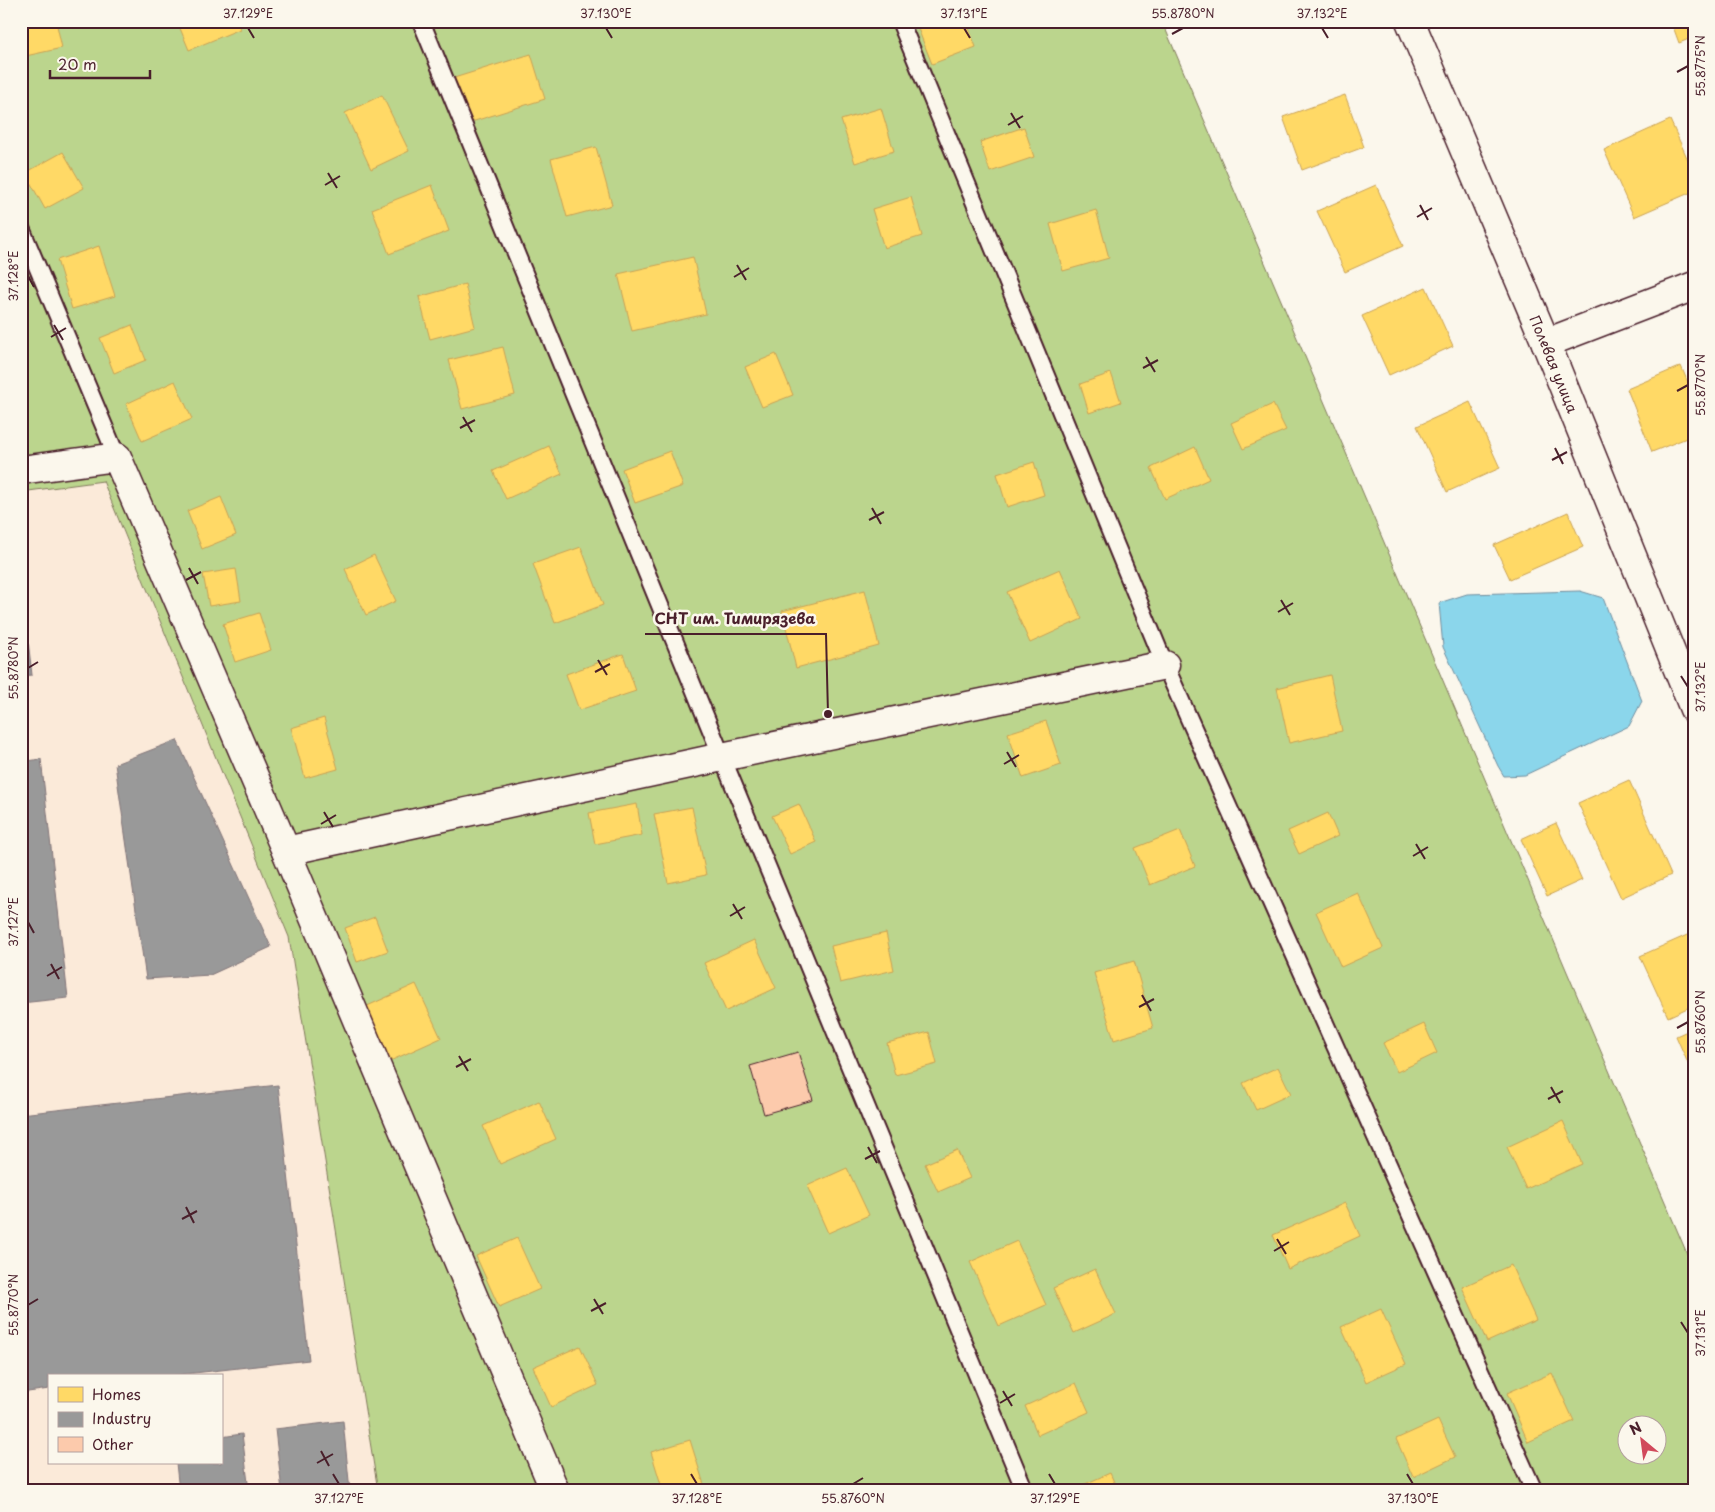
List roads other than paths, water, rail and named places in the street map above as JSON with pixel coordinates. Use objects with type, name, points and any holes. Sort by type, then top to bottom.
[{"type":"street","name":"Полевая улица","points":[[1410,21],[1546,343],[1694,709]]},
{"type":"street","points":[[1546,343],[1694,286]]},
{"type":"street","points":[[21,470],[117,457],[286,851],[555,1491]]},
{"type":"street","points":[[286,851],[722,757],[1165,665]]},
{"type":"lane","points":[[421,21],[1025,1491]]},
{"type":"lane","points":[[900,21],[1165,665],[1534,1491]]},
{"type":"lane","points":[[21,228],[117,457]]},
{"type":"water","points":[[1580,591],[1603,598],[1642,701],[1629,726],[1525,775],[1504,776],[1443,647],[1439,603],[1467,594]]},
{"type":"place","name":"СНТ им. Тимирязева","points":[[828,714]]}]
